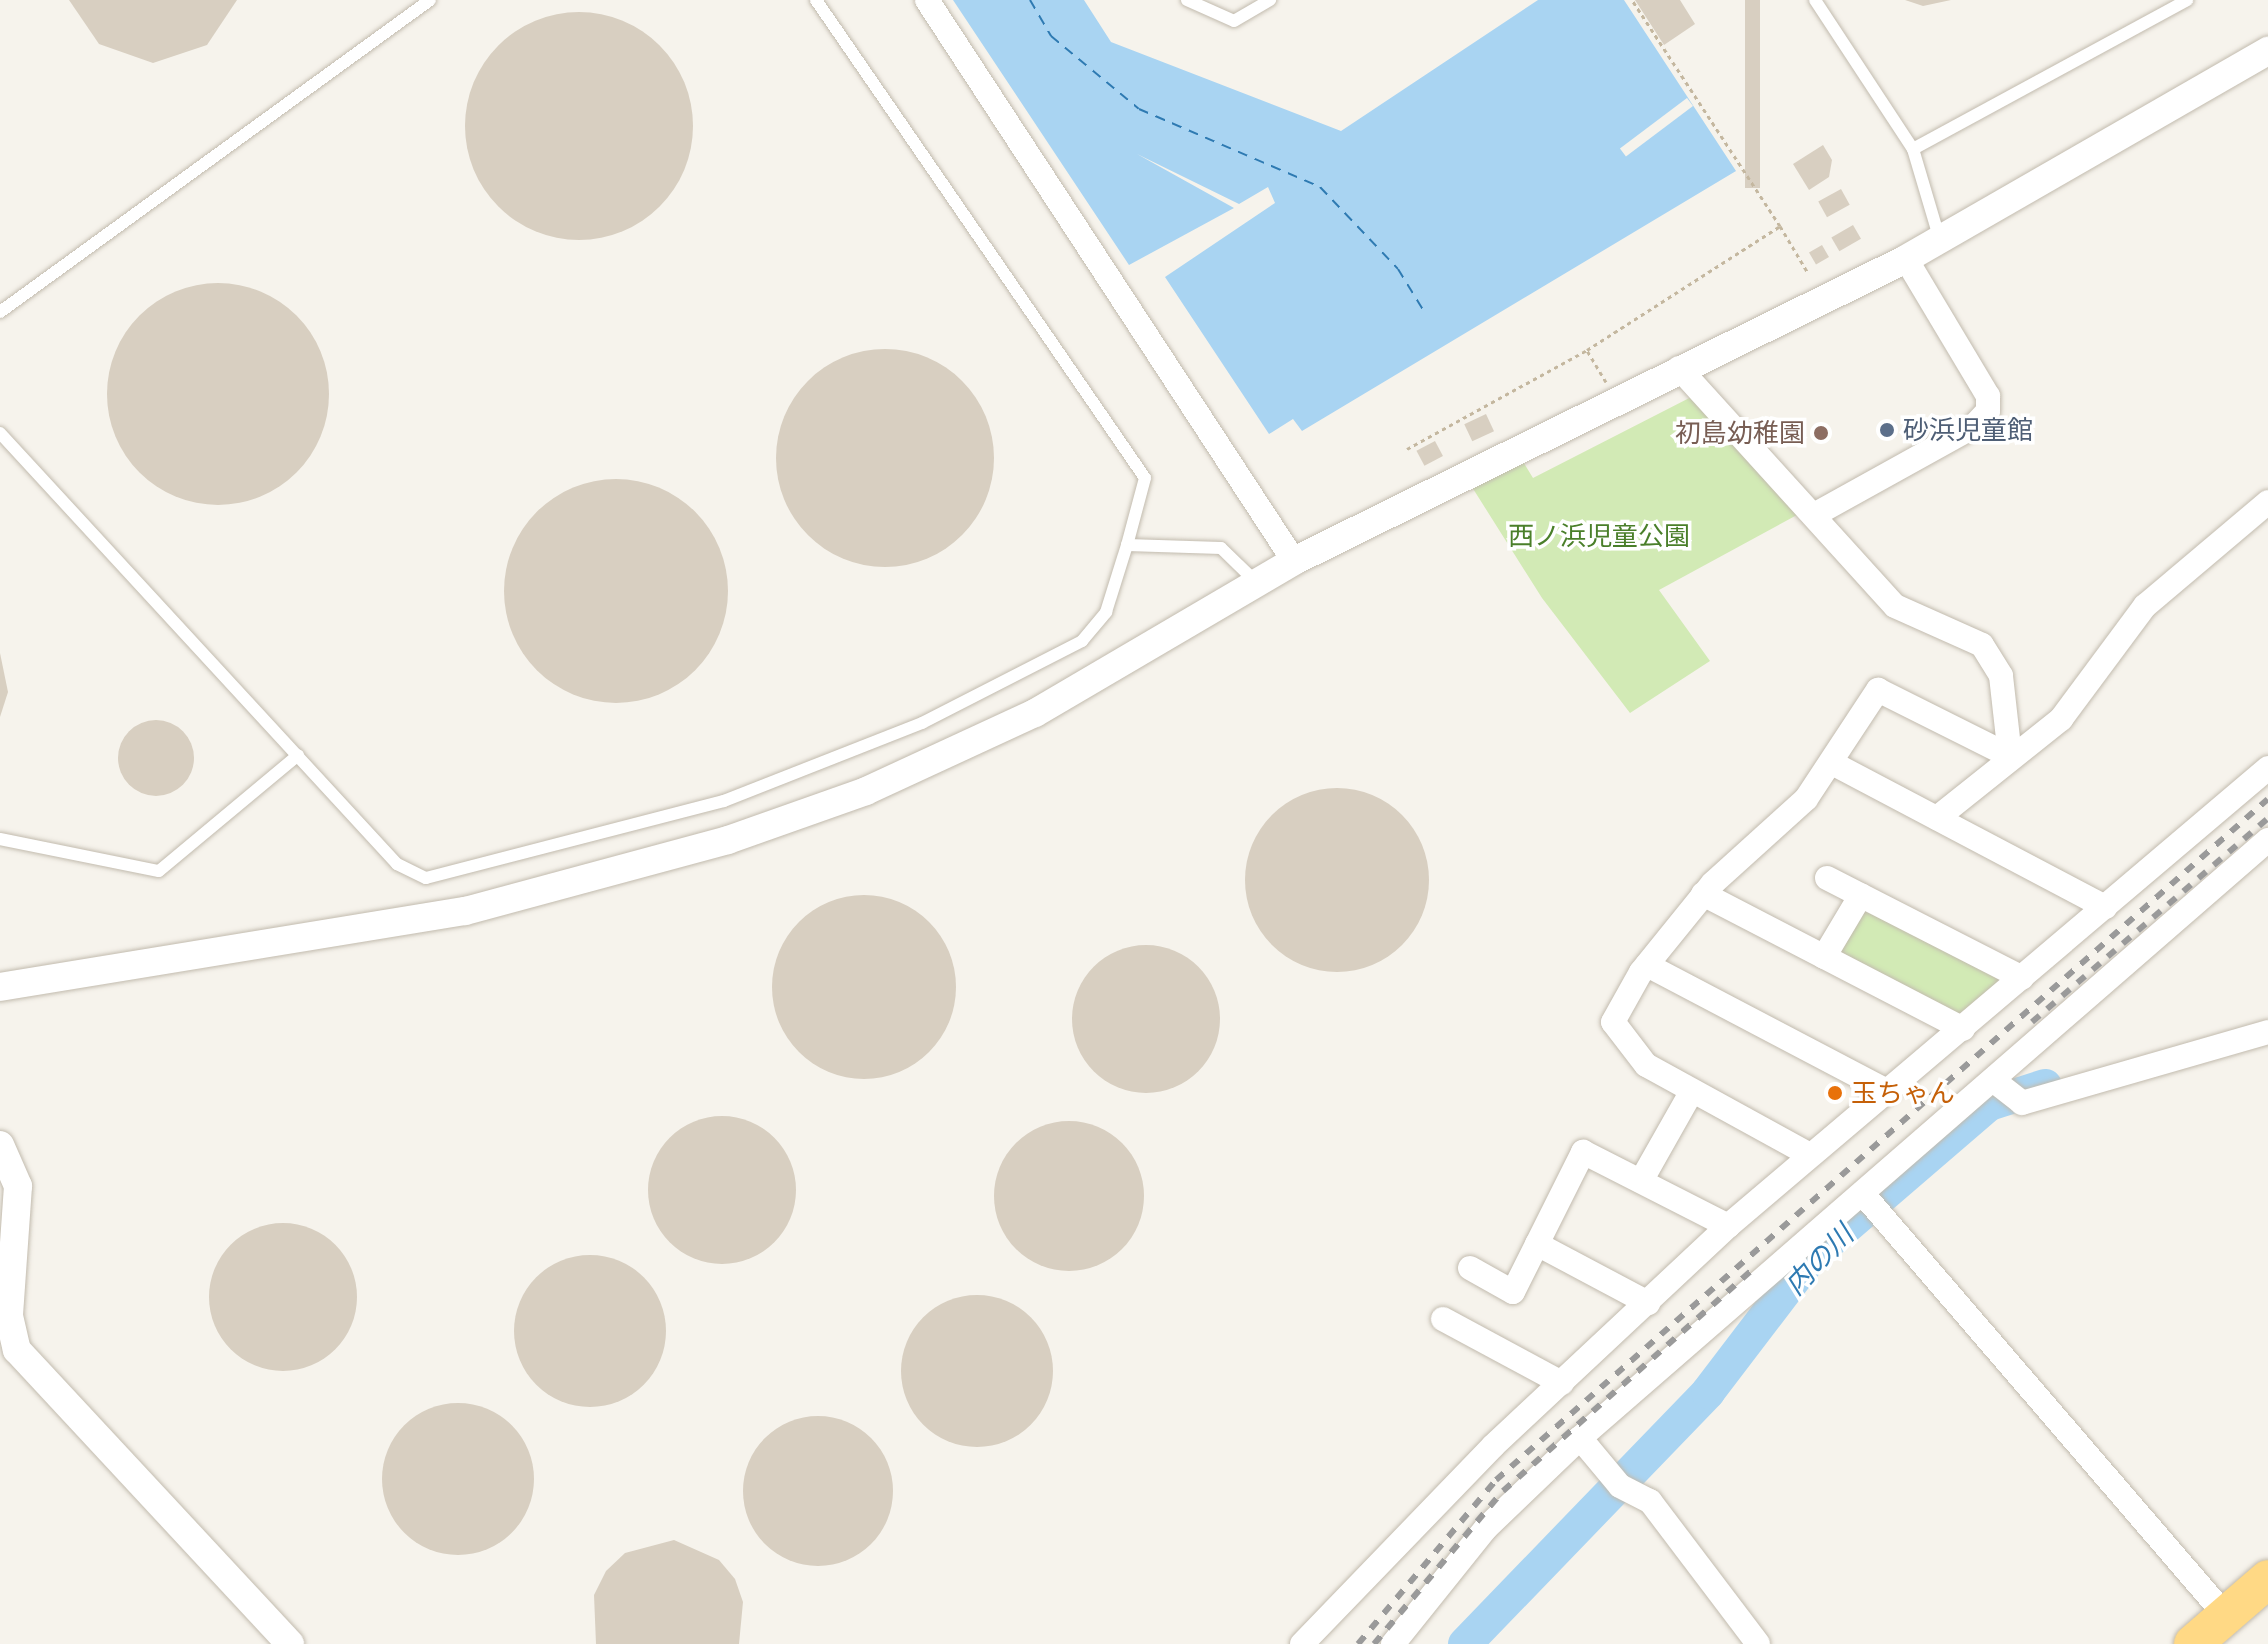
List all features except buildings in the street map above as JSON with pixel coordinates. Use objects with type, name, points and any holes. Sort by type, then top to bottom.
[{"type":"highway","points":[[2193,1644],[2268,1579]]},
{"type":"street","points":[[927,0],[1294,561]]},
{"type":"street","points":[[0,987],[450,914],[728,840],[969,746],[1294,561],[1616,399],[1906,259],[2268,51]]},
{"type":"street","points":[[1814,515],[1973,427],[1988,411],[1988,396],[1906,259]]},
{"type":"street","points":[[1679,368],[1895,606],[1982,645],[2001,676],[2010,756]]},
{"type":"street","points":[[1937,818],[2010,756],[2061,719],[2145,606],[2268,502]]},
{"type":"street","points":[[1810,1155],[1646,1065],[1614,1030],[1647,965],[1703,894],[1793,814],[1832,763],[1878,690],[2010,756]]},
{"type":"street","points":[[1832,763],[2105,907]]},
{"type":"street","points":[[1302,1644],[1562,1383],[1728,1226],[2268,768]]},
{"type":"street","points":[[1393,1644],[1486,1528],[1580,1438],[2268,840]]},
{"type":"street","points":[[1827,878],[2022,978]]},
{"type":"street","points":[[1703,894],[1963,1029]]},
{"type":"street","points":[[1824,957],[1861,895]]},
{"type":"street","points":[[1647,965],[1885,1090]]},
{"type":"street","points":[[1993,1080],[2022,1103],[2268,1032]]},
{"type":"street","points":[[1641,1181],[1692,1091]]},
{"type":"street","points":[[0,1145],[18,1186],[7,1247],[9,1316],[17,1350],[289,1644]]},
{"type":"street","points":[[1470,1268],[1513,1292],[1583,1152],[1728,1226]]},
{"type":"street","points":[[1863,1194],[2226,1616]]},
{"type":"street","points":[[1537,1244],[1648,1303]]},
{"type":"street","points":[[1443,1319],[1562,1383]]},
{"type":"street","points":[[1580,1438],[1620,1486],[1650,1501],[1758,1644]]},
{"type":"lane","points":[[0,312],[430,0]]},
{"type":"lane","points":[[0,433],[404,869],[426,878],[456,874],[804,774],[993,689],[1096,629],[1127,545],[1145,478],[816,0]]},
{"type":"lane","points":[[1187,0],[1234,21],[1270,0]]},
{"type":"lane","points":[[1815,0],[1913,149],[1940,240]]},
{"type":"lane","points":[[1913,149],[2187,0]]},
{"type":"lane","points":[[1127,545],[1221,548],[1256,582]]},
{"type":"lane","points":[[0,839],[159,871],[298,755]]},
{"type":"path","points":[[1632,0],[1808,273]]},
{"type":"path","points":[[1407,449],[1587,350],[1780,226]]},
{"type":"path","points":[[1587,350],[1616,399]]},
{"type":"green space","name":"西ノ浜児童公園","points":[[1701,392],[1808,509],[1659,590],[1710,661],[1630,713],[1542,598],[1465,476],[1516,450],[1533,478]]},
{"type":"green space","points":[[1867,904],[2001,971],[2002,983],[1956,1016],[1835,954]]},
{"type":"water","points":[[953,0],[1084,0],[1111,42],[1341,131],[1538,0],[1624,0],[1736,171],[1302,431],[1293,419],[1269,434],[1165,277],[1275,203],[1268,187],[1239,204],[1137,154],[1234,208],[1129,265]]},
{"type":"pier","points":[[1687,98],[1693,106],[1626,157],[1620,149]]},
{"type":"waterway","name":"内の川","points":[[1465,1644],[1708,1392],[1811,1257],[1989,1104],[2045,1086]]},
{"type":"ferry route","points":[[1030,0],[1051,36],[1139,109],[1320,187],[1398,269],[1425,313]]},
{"type":"railway","points":[[1358,1644],[1496,1480],[2268,799]]},
{"type":"railway","points":[[2032,1022],[2268,818]]},
{"type":"railway","points":[[1374,1644],[1503,1491],[1756,1266]]},
{"type":"place","name":"砂浜児童館","points":[[1887,430]]},
{"type":"place","name":"初島幼稚園","points":[[1821,433]]},
{"type":"place","name":"玉ちゃん","points":[[1835,1093]]}]
